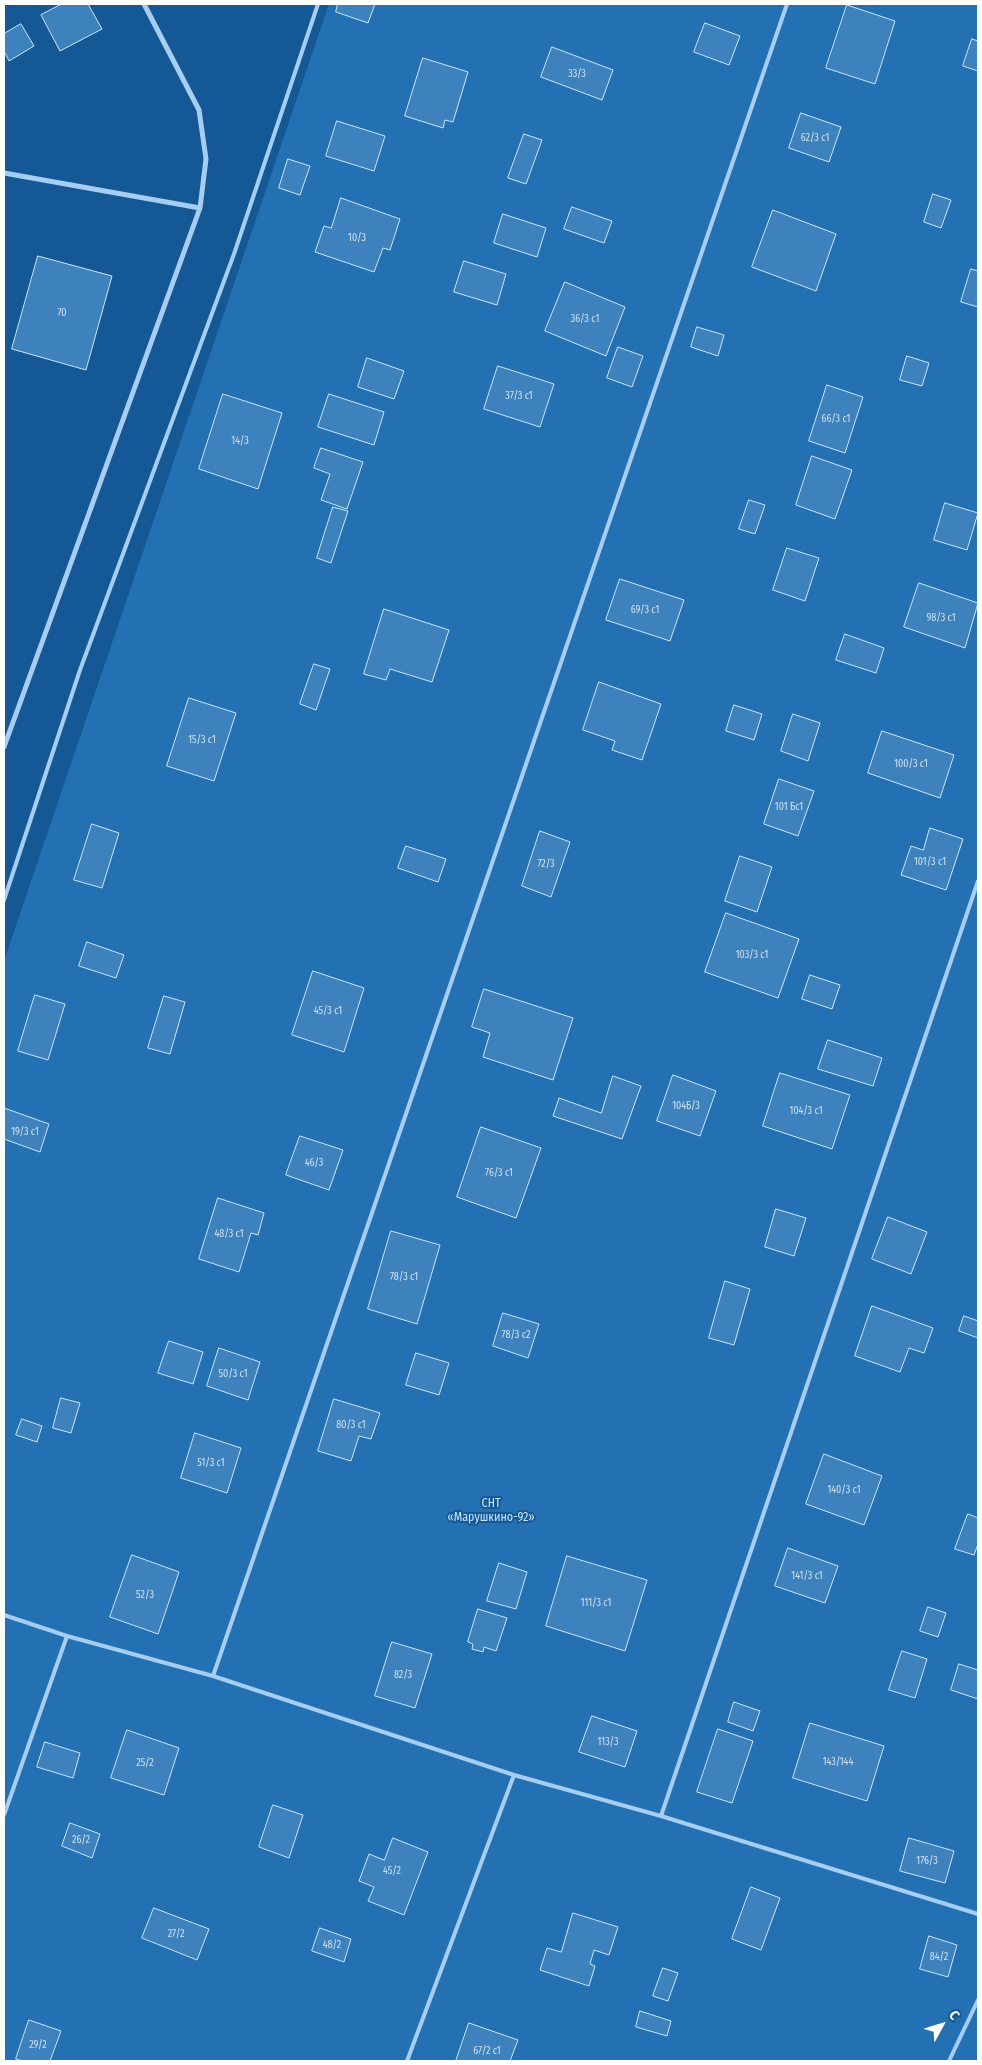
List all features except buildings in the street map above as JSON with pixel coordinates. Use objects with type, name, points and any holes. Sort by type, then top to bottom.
[{"type":"street","points":[[4,747],[200,208],[206,160],[199,110],[144,4]]},
{"type":"street","points":[[4,173],[200,208]]},
{"type":"lane","points":[[4,900],[80,670],[234,254],[318,4]]},
{"type":"lane","points":[[213,1676],[787,4]]},
{"type":"lane","points":[[661,1816],[978,881]]},
{"type":"lane","points":[[4,1615],[68,1636],[213,1676],[514,1775],[661,1816],[978,1914]]},
{"type":"lane","points":[[4,1815],[68,1636]]},
{"type":"lane","points":[[407,2061],[514,1775]]},
{"type":"lane","points":[[950,2061],[978,2000]]},
{"type":"green space","name":"СНТ «Марушкино-92»","points":[[329,4],[978,4],[978,2061],[4,2061],[4,961]]}]
